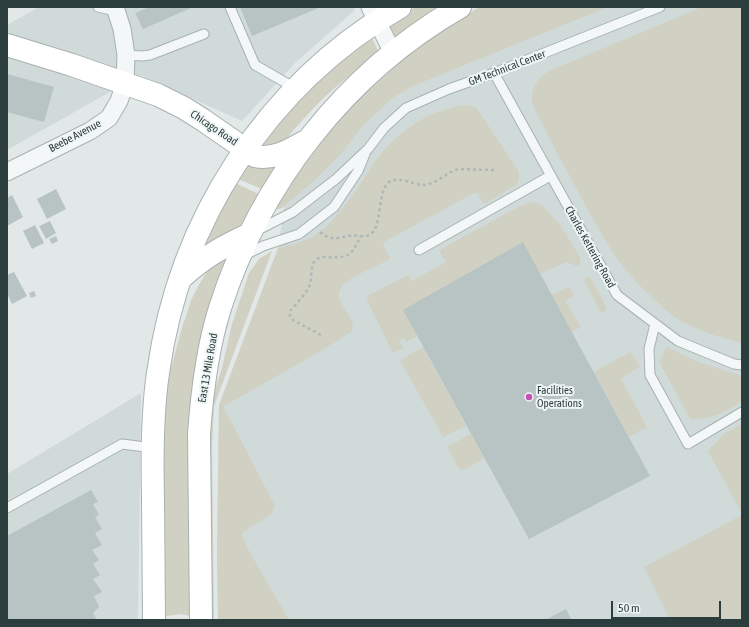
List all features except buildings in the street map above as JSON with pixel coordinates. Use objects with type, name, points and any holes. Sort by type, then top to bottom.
[{"type":"main road","name":"Chicago Road","points":[[7,45],[125,82],[158,95],[204,120],[244,149],[295,88],[373,14],[400,7]]},
{"type":"main road","points":[[154,620],[153,448],[155,396],[162,346],[169,314],[180,279],[202,224],[219,190],[244,149],[255,156],[264,158],[287,152],[308,140],[348,94],[393,53],[420,32],[460,7]]},
{"type":"main road","name":"East 13 Mile Road","points":[[201,620],[199,434],[206,370],[220,309],[250,234],[274,189],[308,140]]},
{"type":"main road","points":[[180,279],[198,263],[213,253],[250,234]]},
{"type":"street","name":"Beebe Avenue","points":[[7,172],[90,131],[109,118],[118,101],[125,82],[126,55],[122,29],[116,9]]},
{"type":"street","points":[[373,14],[393,53]]},
{"type":"lane","points":[[98,7],[116,9]]},
{"type":"lane","points":[[230,7],[255,65],[295,88]]},
{"type":"lane","name":"GM Technical Center","points":[[239,259],[251,251],[263,246],[299,234],[334,207],[358,171],[368,150],[384,128],[406,108],[449,89],[494,73],[660,7]]},
{"type":"lane","points":[[126,55],[150,55],[204,34]]},
{"type":"lane","name":"Charles Kettering Road","points":[[494,73],[617,295],[678,341],[734,364],[742,365]]},
{"type":"lane","name":"GM Technical Center","points":[[250,234],[293,212],[336,179],[368,150]]},
{"type":"lane","points":[[419,250],[550,176]]},
{"type":"lane","points":[[655,324],[649,349],[650,375],[688,444],[742,412]]},
{"type":"lane","points":[[7,508],[122,444],[153,448]]},
{"type":"path","points":[[313,224],[319,232],[331,239],[355,234],[361,236],[370,235],[375,230],[380,203],[387,185],[391,181],[400,180],[422,185],[435,182],[453,170],[494,170]]},
{"type":"path","points":[[321,335],[293,320],[290,316],[290,311],[310,286],[313,265],[316,260],[321,257],[344,258],[356,248],[361,236]]},
{"type":"shaded area","points":[[39,7],[353,7],[355,10],[295,63],[242,121],[140,75],[7,150],[7,25]]},
{"type":"shaded area","points":[[416,7],[435,7],[422,22],[398,38],[396,37],[390,27],[391,22]]},
{"type":"shaded area","points":[[479,7],[608,7],[413,86],[394,97],[364,124],[340,155],[315,180],[282,208],[276,209],[275,205],[329,129],[350,107],[415,49]]},
{"type":"shaded area","points":[[491,7],[742,7],[742,620],[218,620],[217,554],[219,405],[278,249],[285,201],[321,143]]},
{"type":"shaded area","points":[[702,7],[742,7],[742,343],[711,334],[691,326],[673,316],[644,289],[617,259],[594,221],[535,112],[532,99],[535,85],[541,77],[549,71]]},
{"type":"shaded area","points":[[372,38],[379,55],[330,92],[304,118],[281,145],[257,146],[321,74]]},
{"type":"shaded area","points":[[466,105],[475,107],[478,110],[519,172],[519,180],[516,185],[486,203],[483,203],[477,193],[474,193],[384,242],[383,246],[390,259],[357,275],[345,283],[339,293],[342,304],[352,321],[352,331],[321,351],[224,406],[275,506],[272,513],[242,533],[242,536],[249,551],[289,620],[218,620],[217,554],[219,405],[278,248],[308,239],[326,227],[349,200],[374,163],[403,132],[426,117]]},
{"type":"shaded area","points":[[246,163],[278,165],[264,190],[236,178]]},
{"type":"shaded area","points":[[233,182],[261,195],[245,226],[202,246]]},
{"type":"shaded area","points":[[532,202],[543,206],[560,225],[580,257],[580,265],[577,266],[566,262],[540,274],[403,310],[417,336],[406,342],[404,338],[399,341],[403,348],[393,353],[368,302],[367,298],[369,295],[408,275],[412,281],[446,262],[440,252],[441,249],[520,206]]},
{"type":"shaded area","points":[[272,251],[214,406],[212,448],[214,620],[210,620],[208,443],[211,402],[222,368],[232,324],[249,273],[259,259]]},
{"type":"shaded area","points":[[225,257],[230,258],[226,268],[190,616],[181,614],[166,616],[163,615],[160,443],[167,383],[192,298],[209,268]]},
{"type":"shaded area","points":[[588,277],[591,279],[607,308],[602,314],[583,279]]},
{"type":"shaded area","points":[[569,287],[575,295],[565,301],[581,327],[572,332],[551,295]]},
{"type":"shaded area","points":[[423,347],[466,426],[443,437],[400,360]]},
{"type":"shaded area","points":[[667,347],[698,362],[742,376],[742,401],[730,409],[718,414],[705,418],[690,419],[659,361]]},
{"type":"shaded area","points":[[630,352],[640,366],[621,379],[647,427],[629,437],[594,372]]},
{"type":"shaded area","points":[[141,393],[138,620],[7,620],[7,474]]},
{"type":"shaded area","points":[[742,424],[742,514],[708,451],[725,433]]},
{"type":"shaded area","points":[[471,434],[484,458],[464,470],[461,470],[447,447]]},
{"type":"shaded area","points":[[742,515],[742,620],[670,620],[644,567]]},
{"type":"place","name":"Facilities Operations","points":[[529,397]]}]
